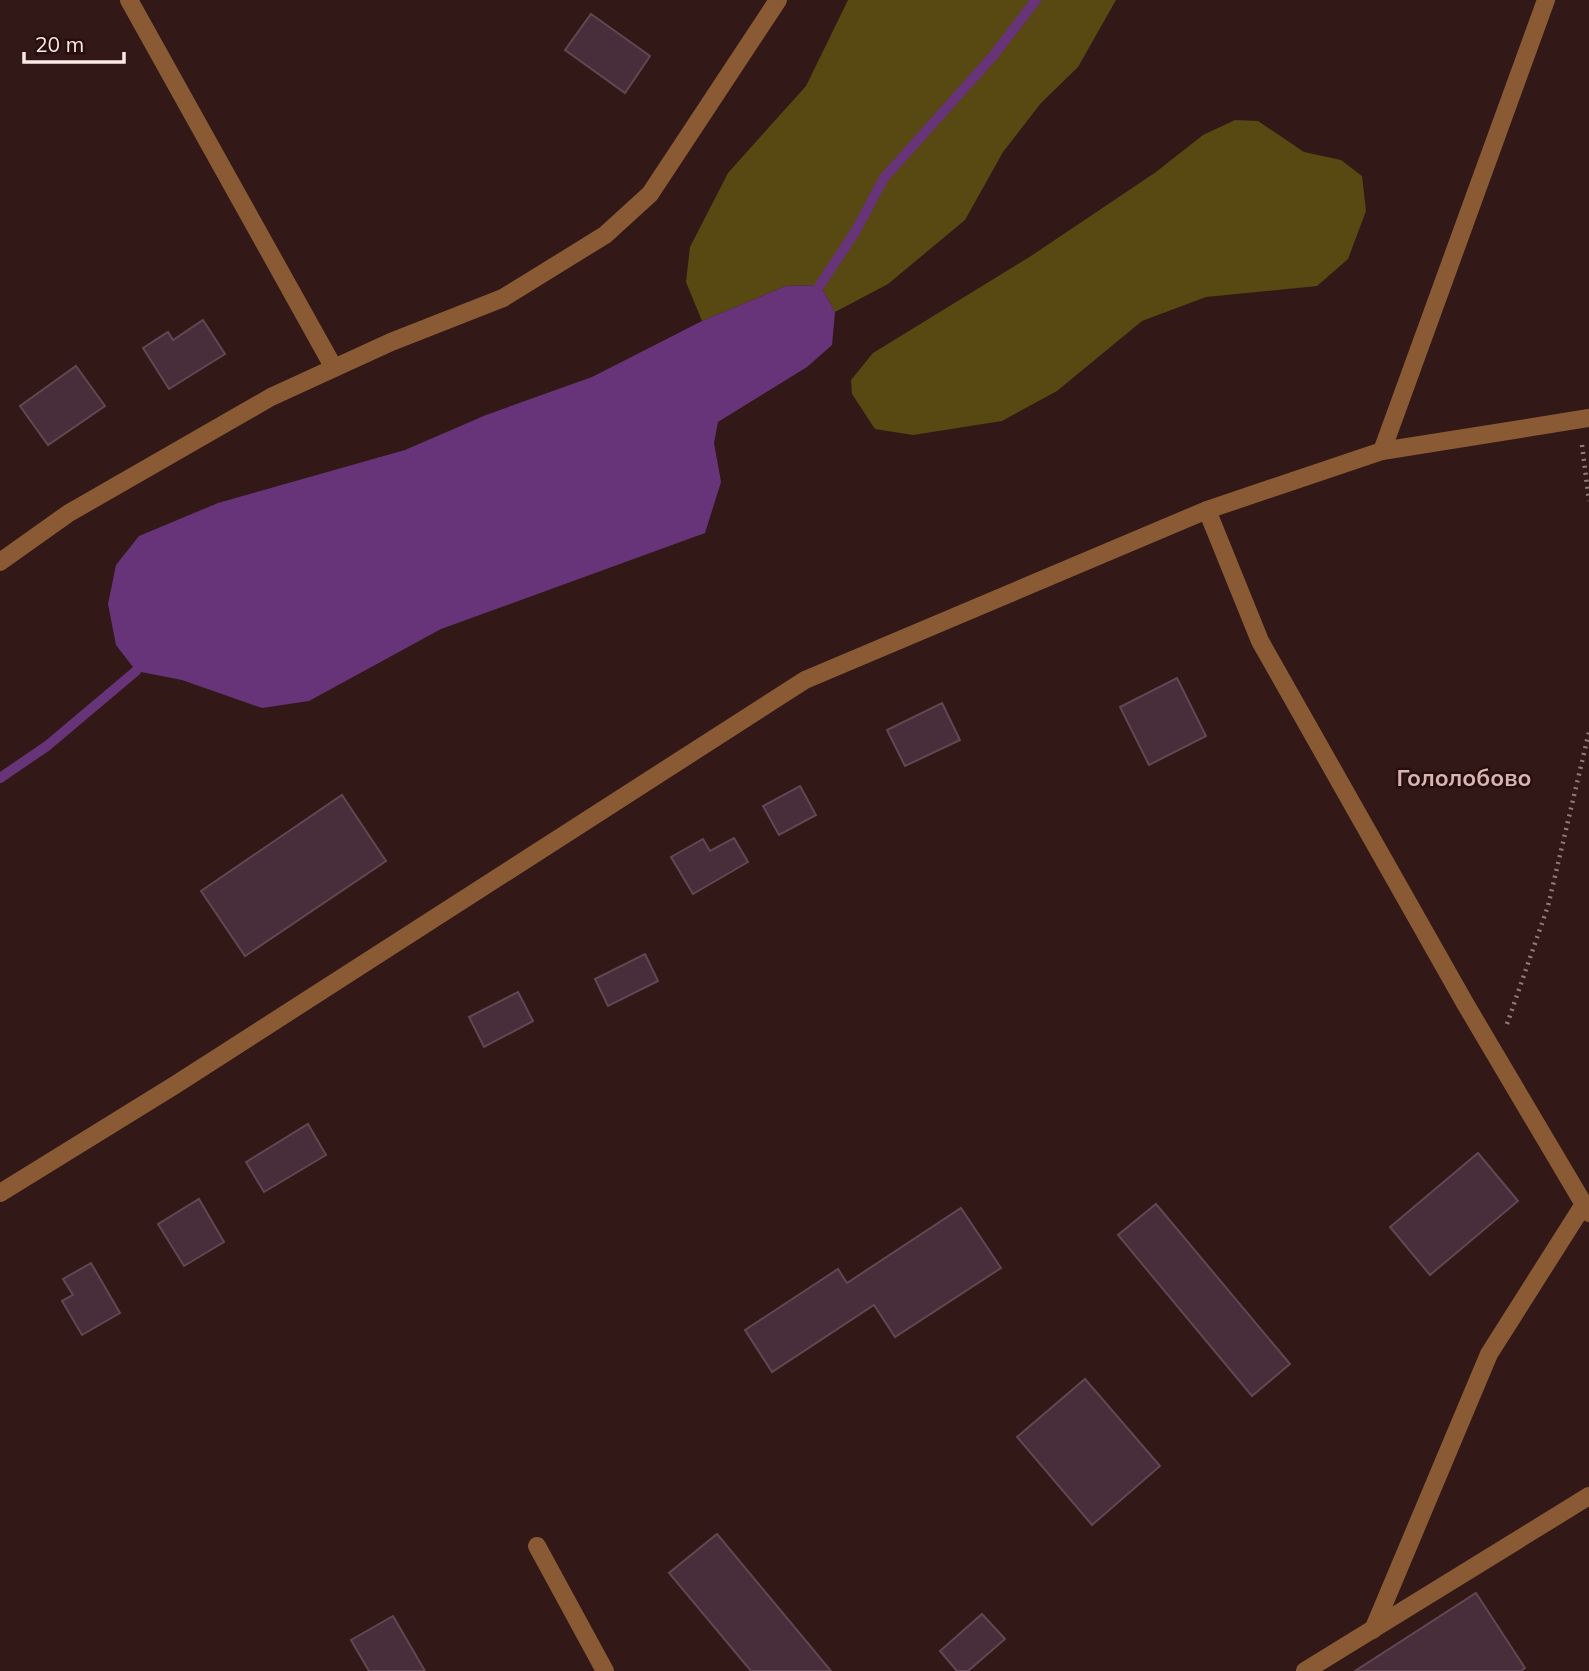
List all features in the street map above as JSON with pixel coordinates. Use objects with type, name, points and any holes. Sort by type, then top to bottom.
[{"type":"street","points":[[129,0],[334,368]]},
{"type":"street","points":[[0,562],[69,513],[271,397],[503,298],[605,235],[650,194],[778,0]]},
{"type":"street","points":[[1382,451],[1546,0]]},
{"type":"street","points":[[0,1193],[175,1085],[805,680],[1207,510],[1382,451],[1584,419]]},
{"type":"street","points":[[1207,510],[1260,640],[1586,1208],[1489,1354],[1373,1630]]},
{"type":"street","points":[[1305,1671],[1589,1496]]},
{"type":"street","points":[[537,1546],[605,1671]]},
{"type":"path","points":[[1584,419],[1589,501]]},
{"type":"path","points":[[1496,1055],[1548,906],[1589,732]]},
{"type":"shaded area","points":[[848,0],[1116,0],[1078,67],[1041,103],[1003,152],[965,220],[888,284],[835,312],[820,285],[786,286],[702,321],[686,282],[690,247],[728,173],[806,86]]},
{"type":"shaded area","points":[[1235,120],[1258,121],[1304,152],[1341,160],[1362,176],[1366,211],[1348,259],[1317,286],[1206,297],[1142,321],[1057,391],[1002,421],[913,435],[875,429],[852,394],[851,380],[873,353],[1031,256],[1156,172],[1203,135]]},
{"type":"shaded area","points":[[820,285],[835,312],[832,345],[807,367],[718,422],[714,443],[721,482],[705,533],[441,629],[309,701],[262,708],[182,680],[136,671],[116,645],[108,604],[116,565],[139,536],[218,503],[405,450],[486,415],[592,377],[702,321],[786,286]]},
{"type":"building","points":[[591,14],[650,56],[625,93],[565,50]]},
{"type":"building","points":[[203,320],[225,354],[169,389],[143,348],[168,332],[173,340]]},
{"type":"building","points":[[76,366],[105,406],[48,445],[20,406]]},
{"type":"building","points":[[1177,678],[1206,736],[1149,765],[1120,707]]},
{"type":"building","points":[[942,703],[960,740],[905,766],[887,730]]},
{"type":"building","points":[[800,786],[816,815],[779,835],[763,806]]},
{"type":"building","points":[[342,795],[386,861],[245,956],[201,891]]},
{"type":"building","points":[[734,838],[748,862],[693,894],[671,857],[703,839],[710,851]]},
{"type":"building","points":[[645,954],[658,981],[608,1006],[595,979]]},
{"type":"building","points":[[518,992],[533,1021],[484,1047],[469,1017]]},
{"type":"building","points":[[308,1124],[326,1155],[264,1192],[246,1162]]},
{"type":"building","points":[[1478,1153],[1518,1201],[1430,1275],[1390,1227]]},
{"type":"building","points":[[199,1199],[224,1242],[184,1266],[158,1224]]},
{"type":"building","points":[[1156,1204],[1290,1364],[1252,1396],[1118,1235]]},
{"type":"building","points":[[961,1208],[1001,1268],[895,1337],[874,1305],[772,1372],[745,1330],[838,1269],[847,1283]]},
{"type":"building","points":[[91,1263],[120,1313],[82,1335],[62,1301],[73,1295],[63,1279]]},
{"type":"building","points":[[1085,1379],[1160,1466],[1092,1525],[1017,1437]]},
{"type":"building","points":[[717,1534],[831,1671],[751,1671],[669,1573]]},
{"type":"building","points":[[1476,1593],[1525,1668],[1521,1671],[1355,1671]]},
{"type":"building","points":[[982,1614],[1005,1639],[968,1671],[957,1671],[940,1651]]},
{"type":"building","points":[[393,1616],[425,1671],[369,1671],[351,1640]]},
{"type":"waterway","points":[[820,285],[855,232],[884,178],[993,56],[1036,0]]},
{"type":"waterway","points":[[0,778],[47,746],[136,671]]},
{"type":"district","name":"Гололобово","points":[[1464,778]]}]
